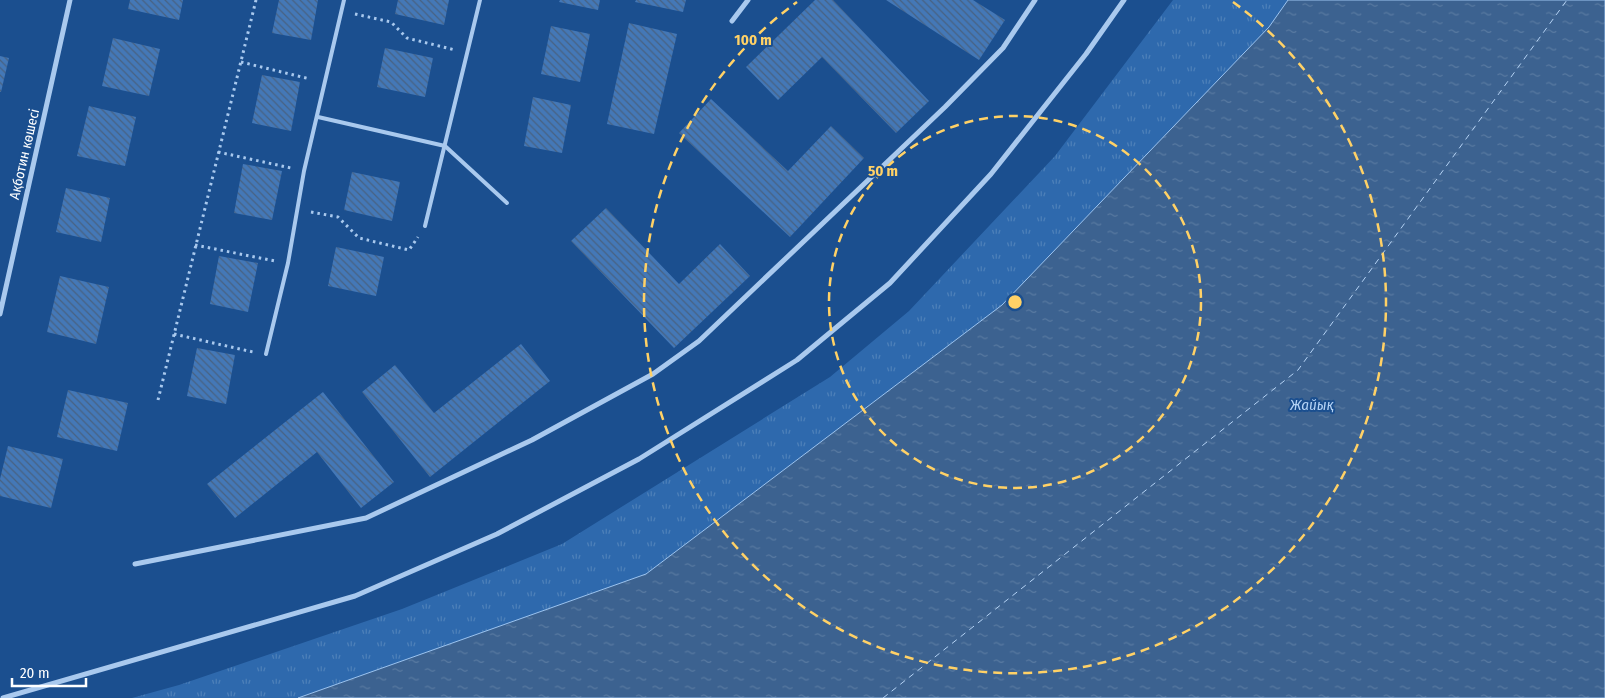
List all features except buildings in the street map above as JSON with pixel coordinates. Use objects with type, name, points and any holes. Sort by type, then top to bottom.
[{"type":"street","name":"Ақботин көшесі","points":[[0,314],[70,0]]},
{"type":"street","points":[[732,21],[748,0]]},
{"type":"street","points":[[135,564],[366,518],[532,440],[653,374],[699,341],[945,107],[1003,48],[1035,0]]},
{"type":"street","points":[[3,698],[354,596],[497,534],[639,459],[797,360],[890,283],[991,174],[1086,54],[1124,0]]},
{"type":"lane","points":[[266,354],[288,263],[304,171],[344,0]]},
{"type":"lane","points":[[425,226],[480,0]]},
{"type":"lane","points":[[318,117],[445,146],[507,203]]},
{"type":"path","points":[[158,400],[256,0]]},
{"type":"path","points":[[342,10],[391,22],[407,38],[467,53]]},
{"type":"path","points":[[240,62],[326,82]]},
{"type":"path","points":[[218,152],[304,171]]},
{"type":"path","points":[[298,209],[338,217],[359,238],[410,250],[425,226]]},
{"type":"path","points":[[195,245],[288,263]]},
{"type":"path","points":[[174,334],[266,354]]},
{"type":"green space","points":[[1173,0],[1288,0],[1269,27],[1002,305],[646,574],[298,698],[132,698],[179,685],[402,609],[562,544],[830,377],[909,311],[1055,156]]},
{"type":"water","name":"Жайық","points":[[1288,0],[1605,0],[1605,698],[298,698],[646,574],[1002,305],[1269,27]]},
{"type":"ferry route","points":[[883,698],[1298,370],[1567,0]]}]
